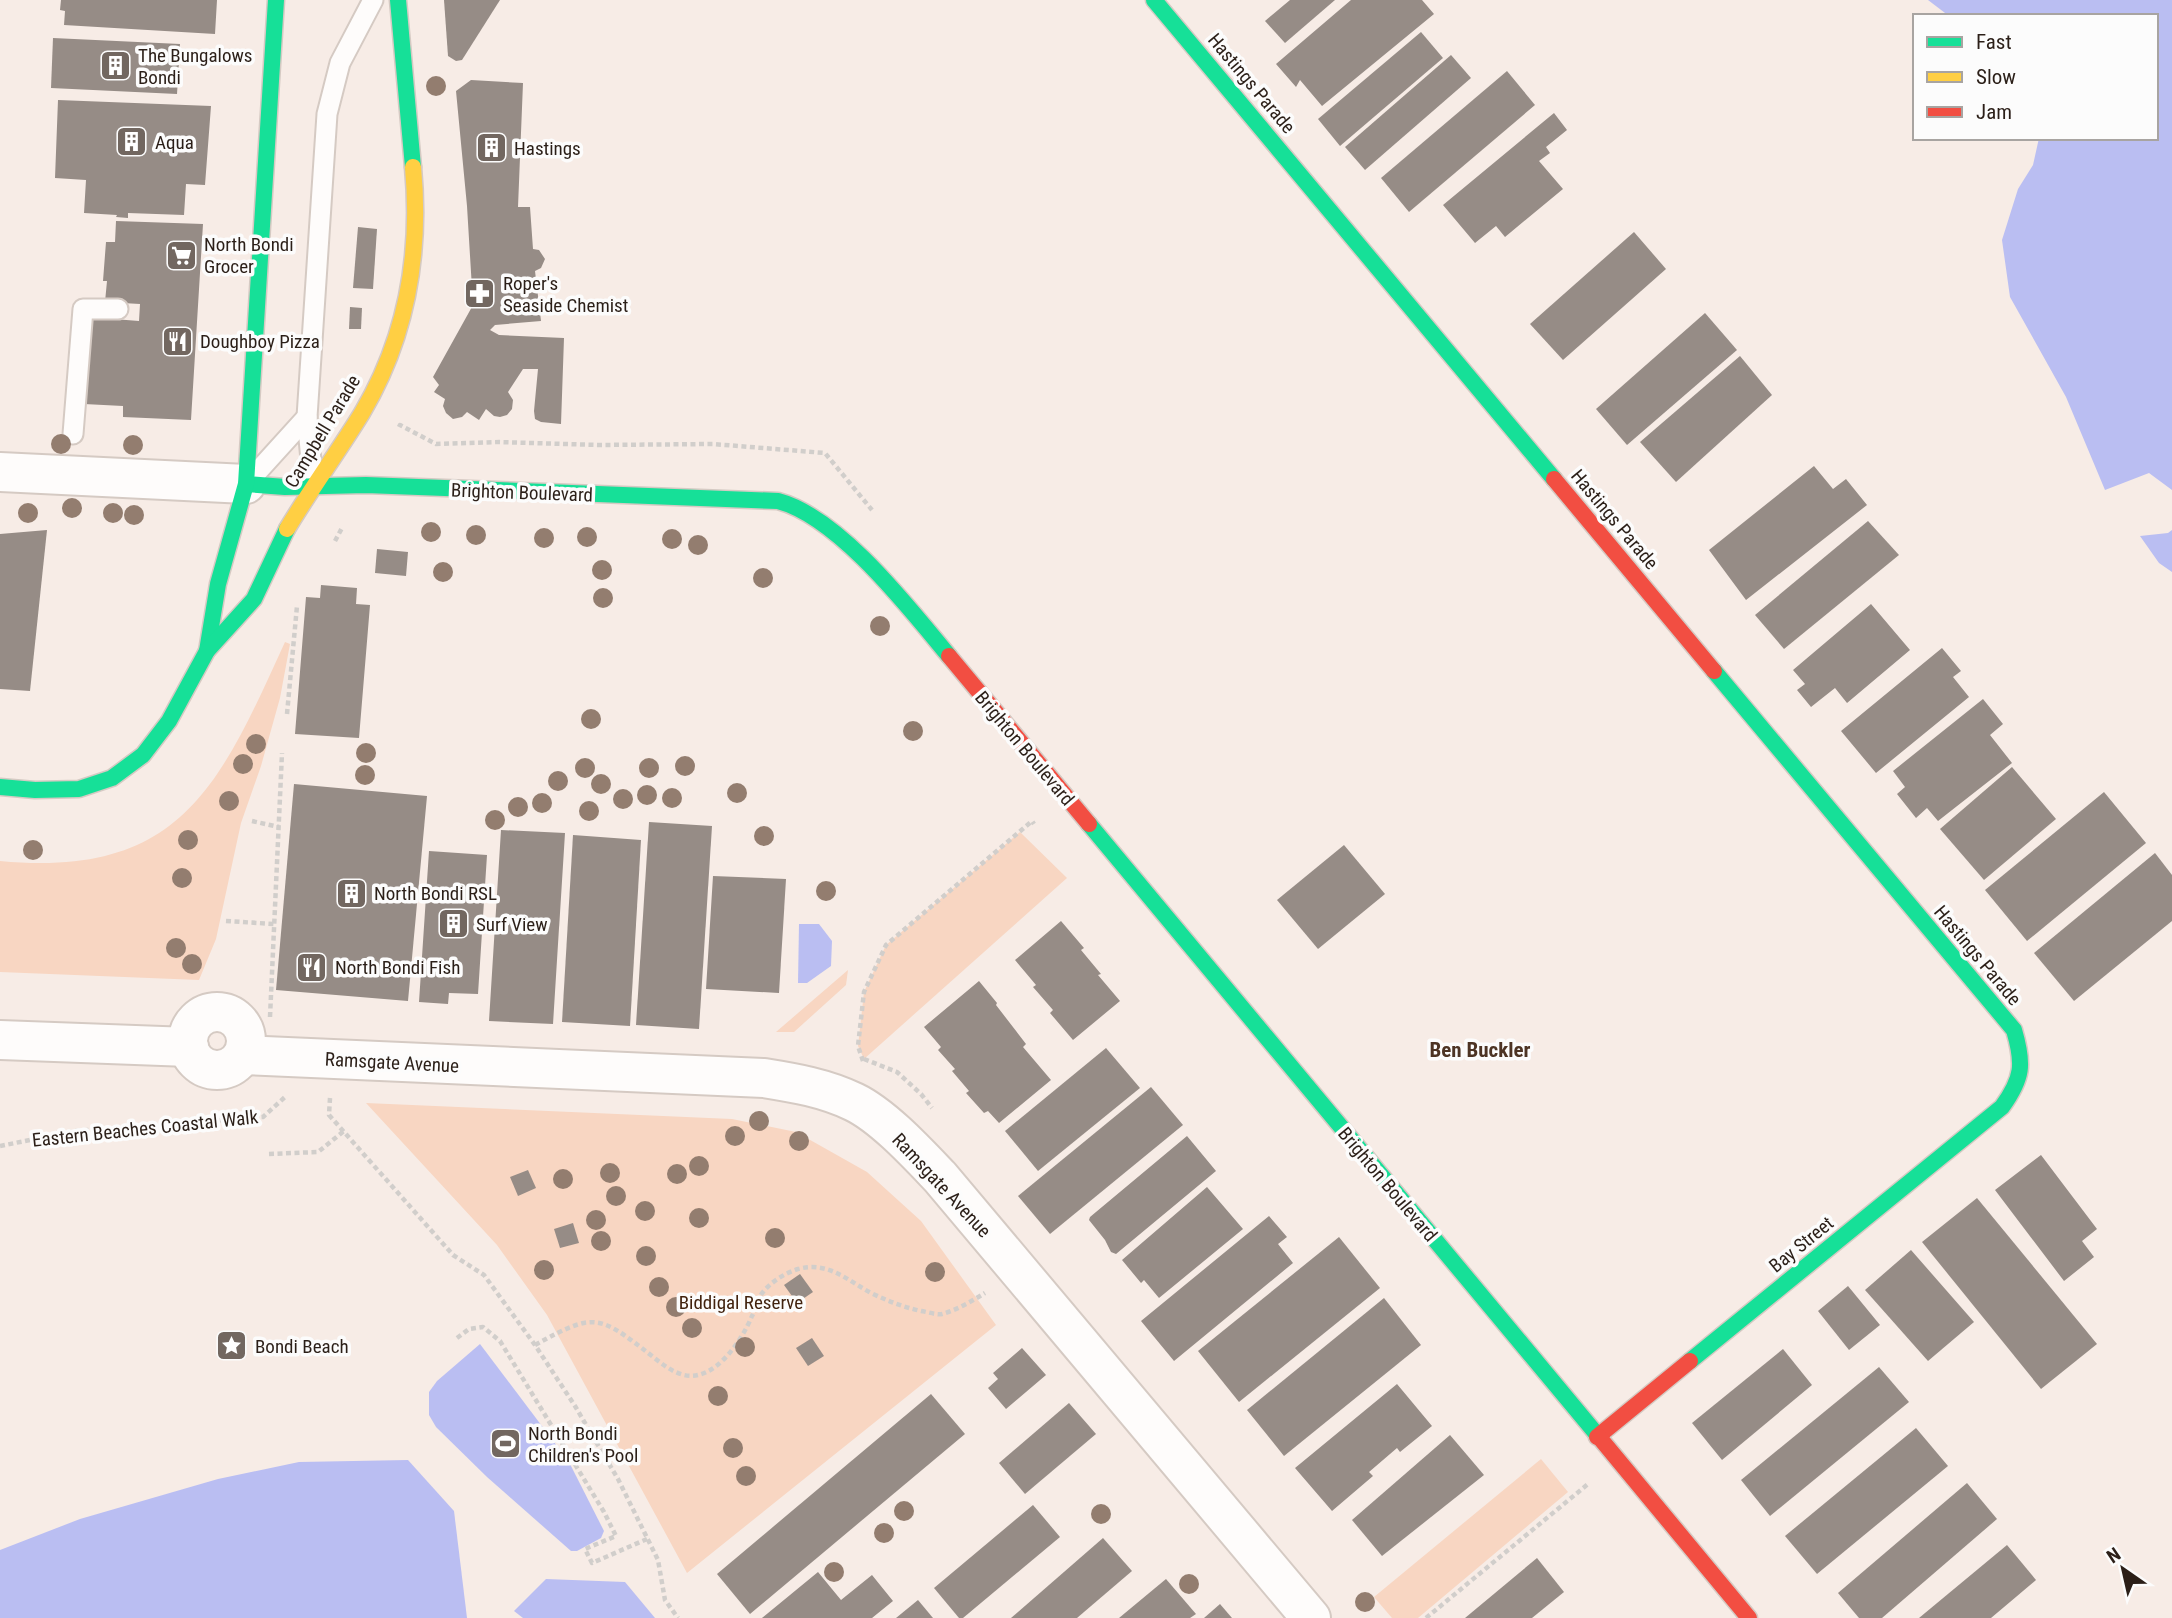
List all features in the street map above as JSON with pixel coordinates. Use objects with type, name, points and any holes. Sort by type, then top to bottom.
[{"type":"street","name":"Campbell Parade","points":[[206,651],[218,584],[246,484],[276,0]]},
{"type":"street","name":"Campbell Parade","points":[[0,787],[35,790],[79,789],[112,778],[143,755],[169,721],[206,651],[254,599],[280,542],[363,411],[401,323],[413,269],[417,211],[398,0]]},
{"type":"street","name":"Hastings Parade","points":[[1154,0],[2014,1030],[2022,1055],[2022,1075]]},
{"type":"street","name":"Brighton Boulevard","points":[[0,472],[246,484],[366,485],[768,499],[789,504],[808,514],[845,545],[902,600],[1749,1618]]},
{"type":"street","name":"Ramsgate Avenue","points":[[0,1040],[189,1047],[190,1030],[195,1023],[208,1013],[225,1013],[234,1016],[244,1030],[246,1038],[243,1055],[764,1078],[806,1085],[855,1102],[900,1136],[940,1177],[1311,1618]]},
{"type":"street","name":"Bay Street","points":[[1597,1437],[2002,1107],[2022,1075]]},
{"type":"lane","points":[[313,486],[307,417],[327,114],[340,63],[373,0]]},
{"type":"lane","points":[[73,434],[83,309],[118,309]]},
{"type":"lane","points":[[246,484],[307,417]]},
{"type":"path","points":[[287,714],[297,606]]},
{"type":"path","points":[[282,753],[270,1017],[286,1040],[288,1057]]},
{"type":"path","points":[[855,1102],[864,1059],[858,1046],[864,992],[886,945],[1032,821],[1042,835],[1077,809]]},
{"type":"path","points":[[252,821],[279,827]]},
{"type":"path","points":[[226,920],[274,924]]},
{"type":"path","name":"Eastern Beaches Coastal Walk","points":[[0,1146],[75,1131],[263,1117],[288,1095],[288,1057]]},
{"type":"path","points":[[331,1097],[330,1115],[453,1255],[484,1275],[535,1345],[612,1468],[658,1560],[666,1600],[678,1618]]},
{"type":"path","points":[[269,1154],[318,1152],[344,1131]]},
{"type":"path","points":[[535,1345],[576,1324],[604,1323],[618,1329],[672,1370],[687,1376],[700,1374],[727,1357],[741,1337],[761,1293],[774,1281],[800,1269],[816,1267],[840,1273],[869,1292],[900,1306],[940,1314],[970,1302],[989,1290]]},
{"type":"path","points":[[457,1338],[469,1329],[483,1327],[500,1341],[604,1512],[617,1536],[585,1549],[592,1563],[647,1539]]},
{"type":"path","points":[[1426,1618],[1601,1474],[1597,1437]]},
{"type":"green space","points":[[285,642],[290,644],[280,698],[261,766],[241,823],[216,939],[199,980],[0,972],[0,861],[61,862],[111,854],[152,837],[185,812],[213,779],[238,740]]},
{"type":"green space","points":[[1020,832],[1067,878],[864,1059],[858,1046],[864,992],[886,945]]},
{"type":"green space","points":[[848,970],[846,985],[794,1032],[776,1032]]},
{"type":"green space","name":"Biddigal Reserve","points":[[366,1103],[732,1119],[796,1132],[867,1172],[921,1221],[996,1325],[687,1573],[547,1315],[497,1245]]},
{"type":"green space","points":[[1541,1459],[1568,1492],[1418,1618],[1392,1618],[1374,1597]]},
{"type":"water","points":[[1928,0],[2172,0],[2172,490],[2149,473],[2105,490],[2066,397],[2010,297],[2002,240],[2018,189],[2033,165],[2039,140],[2158,140],[2158,14],[1946,14]]},
{"type":"water","points":[[2172,530],[2172,572],[2159,563],[2140,536],[2168,533]]},
{"type":"water","points":[[799,924],[819,924],[832,941],[831,966],[807,983],[798,983]]},
{"type":"water","name":"North Bondi Children's Pool","points":[[480,1344],[569,1462],[604,1531],[601,1538],[577,1551],[571,1551],[487,1477],[436,1427],[429,1415],[429,1392],[437,1381]]},
{"type":"water","points":[[408,1460],[454,1511],[467,1618],[0,1618],[0,1550],[80,1519],[218,1479],[299,1462]]},
{"type":"water","points":[[546,1579],[625,1582],[655,1618],[523,1618],[514,1611]]},
{"type":"building","points":[[61,0],[217,0],[215,34],[64,25],[65,11],[60,10]]},
{"type":"building","points":[[444,0],[500,0],[462,60],[456,61],[448,56]]},
{"type":"building","points":[[1290,0],[1335,0],[1285,43],[1265,21]]},
{"type":"building","points":[[1351,0],[1422,0],[1434,14],[1322,106],[1300,80],[1296,87],[1276,64]]},
{"type":"building","points":[[1421,32],[1443,58],[1340,146],[1318,119]]},
{"type":"building","name":"The Bungalows Bondi","points":[[53,38],[180,44],[177,94],[51,88]]},
{"type":"building","points":[[1451,55],[1471,78],[1365,170],[1345,147]]},
{"type":"building","points":[[1507,71],[1535,105],[1409,212],[1381,178]]},
{"type":"building","points":[[471,80],[523,83],[518,207],[530,207],[533,249],[539,250],[545,259],[541,268],[535,271],[541,321],[495,325],[490,330],[499,335],[564,338],[561,424],[535,419],[538,369],[523,369],[508,392],[513,400],[512,409],[507,415],[500,417],[494,416],[486,409],[479,420],[467,412],[462,417],[453,419],[443,406],[445,399],[434,392],[439,385],[433,377],[473,305],[456,91]]},
{"type":"building","name":"Aqua","points":[[58,100],[211,106],[205,185],[186,184],[184,215],[128,213],[128,218],[84,213],[86,180],[55,178]]},
{"type":"building","points":[[1554,113],[1567,130],[1546,147],[1550,153],[1539,161],[1563,189],[1505,237],[1496,226],[1475,243],[1443,205]]},
{"type":"building","points":[[116,221],[203,224],[191,420],[123,417],[123,406],[84,404],[88,317],[139,321],[140,304],[105,302],[107,281],[103,281],[106,242],[115,242]]},
{"type":"building","points":[[358,227],[377,229],[373,289],[353,288]]},
{"type":"building","points":[[1634,232],[1666,269],[1563,360],[1530,324]]},
{"type":"building","points":[[350,307],[362,308],[361,329],[349,329]]},
{"type":"building","points":[[1705,313],[1737,350],[1627,445],[1596,409]]},
{"type":"building","points":[[1740,356],[1772,395],[1676,482],[1640,442]]},
{"type":"building","points":[[1814,466],[1833,489],[1846,479],[1867,505],[1746,600],[1709,550]]},
{"type":"building","points":[[1868,521],[1899,555],[1784,649],[1755,615]]},
{"type":"building","points":[[47,530],[30,691],[0,689],[0,534]]},
{"type":"building","points":[[377,549],[408,552],[406,576],[375,573]]},
{"type":"building","points":[[321,585],[357,588],[356,604],[370,605],[359,738],[295,734],[306,597],[320,598]]},
{"type":"building","points":[[1871,604],[1910,650],[1847,703],[1835,688],[1811,707],[1797,690],[1805,684],[1793,670]]},
{"type":"building","points":[[1942,648],[1961,671],[1953,677],[1969,697],[1876,773],[1841,731]]},
{"type":"building","points":[[1983,699],[2003,724],[1990,735],[2012,763],[1938,821],[1927,808],[1916,818],[1897,794],[1905,787],[1893,771]]},
{"type":"building","points":[[2012,767],[2056,819],[1984,880],[1940,829]]},
{"type":"building","name":"North Bondi RSL","points":[[294,784],[427,796],[408,1001],[276,990]]},
{"type":"building","points":[[2104,792],[2146,843],[2027,941],[1985,890]]},
{"type":"building","points":[[649,822],[712,826],[699,1029],[636,1025]]},
{"type":"building","points":[[501,830],[565,833],[553,1024],[489,1021]]},
{"type":"building","points":[[573,835],[641,840],[630,1026],[562,1022]]},
{"type":"building","points":[[1344,845],[1385,894],[1318,949],[1277,900]]},
{"type":"building","name":"Surf View","points":[[429,851],[487,855],[478,994],[449,993],[448,1004],[419,1002]]},
{"type":"building","points":[[2155,853],[2172,875],[2172,921],[2074,1001],[2034,953]]},
{"type":"building","points":[[713,876],[786,879],[779,993],[706,989]]},
{"type":"building","points":[[1061,921],[1084,948],[1081,950],[1120,1001],[1073,1040],[1050,1013],[1053,1010],[1015,960]]},
{"type":"building","points":[[979,981],[1026,1044],[1023,1047],[1051,1080],[999,1123],[988,1111],[984,1113],[966,1093],[969,1091],[952,1071],[955,1069],[938,1050],[941,1047],[924,1027]]},
{"type":"building","points":[[1106,1048],[1140,1088],[1038,1171],[1005,1131]]},
{"type":"building","points":[[1151,1087],[1183,1125],[1050,1234],[1018,1196]]},
{"type":"building","points":[[1187,1136],[1216,1171],[1116,1254],[1111,1252],[1089,1220],[1090,1217]]},
{"type":"building","points":[[2041,1155],[2097,1229],[2082,1241],[2094,1257],[2064,1281],[1995,1190]]},
{"type":"building","points":[[528,1170],[536,1188],[518,1196],[510,1177]]},
{"type":"building","points":[[1207,1187],[1243,1229],[1159,1298],[1144,1280],[1141,1283],[1122,1260]]},
{"type":"building","points":[[1977,1198],[2097,1344],[2041,1389],[1922,1242]]},
{"type":"building","points":[[1269,1216],[1287,1237],[1278,1244],[1293,1263],[1174,1361],[1141,1321]]},
{"type":"building","points":[[573,1223],[579,1243],[560,1248],[554,1229]]},
{"type":"building","points":[[1339,1237],[1380,1288],[1239,1402],[1198,1351]]},
{"type":"building","points":[[1911,1250],[1974,1322],[1928,1361],[1865,1290]]},
{"type":"building","points":[[800,1274],[813,1292],[797,1303],[784,1285]]},
{"type":"building","points":[[1848,1286],[1880,1325],[1849,1350],[1818,1311]]},
{"type":"building","points":[[1384,1298],[1421,1345],[1284,1456],[1247,1410]]},
{"type":"building","points":[[812,1338],[824,1356],[808,1366],[796,1348]]},
{"type":"building","points":[[1022,1348],[1046,1375],[1006,1409],[988,1388],[998,1379],[993,1373]]},
{"type":"building","points":[[1783,1349],[1812,1385],[1722,1460],[1692,1423]]},
{"type":"building","points":[[1879,1367],[1909,1402],[1770,1516],[1741,1480]]},
{"type":"building","points":[[1397,1384],[1432,1426],[1400,1452],[1397,1448],[1369,1472],[1373,1476],[1332,1511],[1295,1468]]},
{"type":"building","points":[[931,1394],[965,1434],[750,1614],[717,1574]]},
{"type":"building","points":[[1069,1403],[1096,1434],[1025,1494],[999,1463]]},
{"type":"building","points":[[1916,1428],[1948,1466],[1817,1574],[1785,1536]]},
{"type":"building","points":[[1450,1435],[1484,1475],[1382,1556],[1352,1520]]},
{"type":"building","points":[[1967,1483],[1997,1519],[1882,1618],[1859,1618],[1838,1593]]},
{"type":"building","points":[[1033,1505],[1060,1537],[963,1618],[959,1618],[934,1588]]},
{"type":"building","points":[[1103,1538],[1132,1571],[1077,1618],[1011,1618]]},
{"type":"building","points":[[2007,1545],[2036,1580],[1991,1618],[1919,1618]]},
{"type":"building","points":[[1537,1558],[1564,1592],[1532,1618],[1465,1618]]},
{"type":"building","points":[[818,1572],[841,1600],[872,1575],[893,1601],[872,1618],[762,1618]]},
{"type":"building","points":[[1166,1579],[1196,1614],[1190,1618],[1119,1618]]},
{"type":"building","points":[[918,1600],[933,1618],[896,1618]]},
{"type":"building","points":[[1220,1604],[1232,1618],[1204,1618]]},
{"type":"traffic: fast","points":[[207,651],[218,584],[246,484],[276,0]]},
{"type":"traffic: fast","points":[[398,0],[413,167]]},
{"type":"traffic: fast","points":[[1154,0],[1554,479]]},
{"type":"traffic: fast","points":[[246,484],[285,487],[366,485],[778,501],[801,510],[848,544],[893,590],[949,656]]},
{"type":"traffic: fast","points":[[0,787],[35,790],[79,789],[112,778],[143,755],[169,721],[207,651],[254,599],[287,529]]},
{"type":"traffic: fast","points":[[1690,1361],[2002,1107],[2014,1088],[2020,1070],[2014,1030],[1714,671]]},
{"type":"traffic: fast","points":[[1089,824],[1599,1437]]},
{"type":"traffic: slow","points":[[287,529],[362,413],[390,355],[400,324],[412,263],[415,231],[413,167]]},
{"type":"traffic: jam","points":[[1554,479],[1714,671]]},
{"type":"traffic: jam","points":[[949,656],[1089,824]]},
{"type":"traffic: jam","points":[[1597,1437],[1690,1361]]},
{"type":"traffic: jam","points":[[1599,1437],[1749,1618]]},
{"type":"place","name":"The Bungalows Bondi","points":[[115,66]]},
{"type":"place","name":"Aqua","points":[[132,142]]},
{"type":"place","name":"Hastings","points":[[491,148]]},
{"type":"place","name":"North Bondi Grocer","points":[[181,255]]},
{"type":"place","name":"Roper's Seaside Chemist","points":[[480,294]]},
{"type":"place","name":"Doughboy Pizza","points":[[177,341]]},
{"type":"place","name":"North Bondi RSL","points":[[351,893]]},
{"type":"place","name":"Surf View","points":[[453,924]]},
{"type":"place","name":"North Bondi Fish","points":[[312,967]]},
{"type":"place","name":"Bondi Beach","points":[[232,1346]]},
{"type":"place","name":"North Bondi Children's Pool","points":[[505,1444]]},
{"type":"district","name":"Ben Buckler","points":[[1480,1050]]}]
